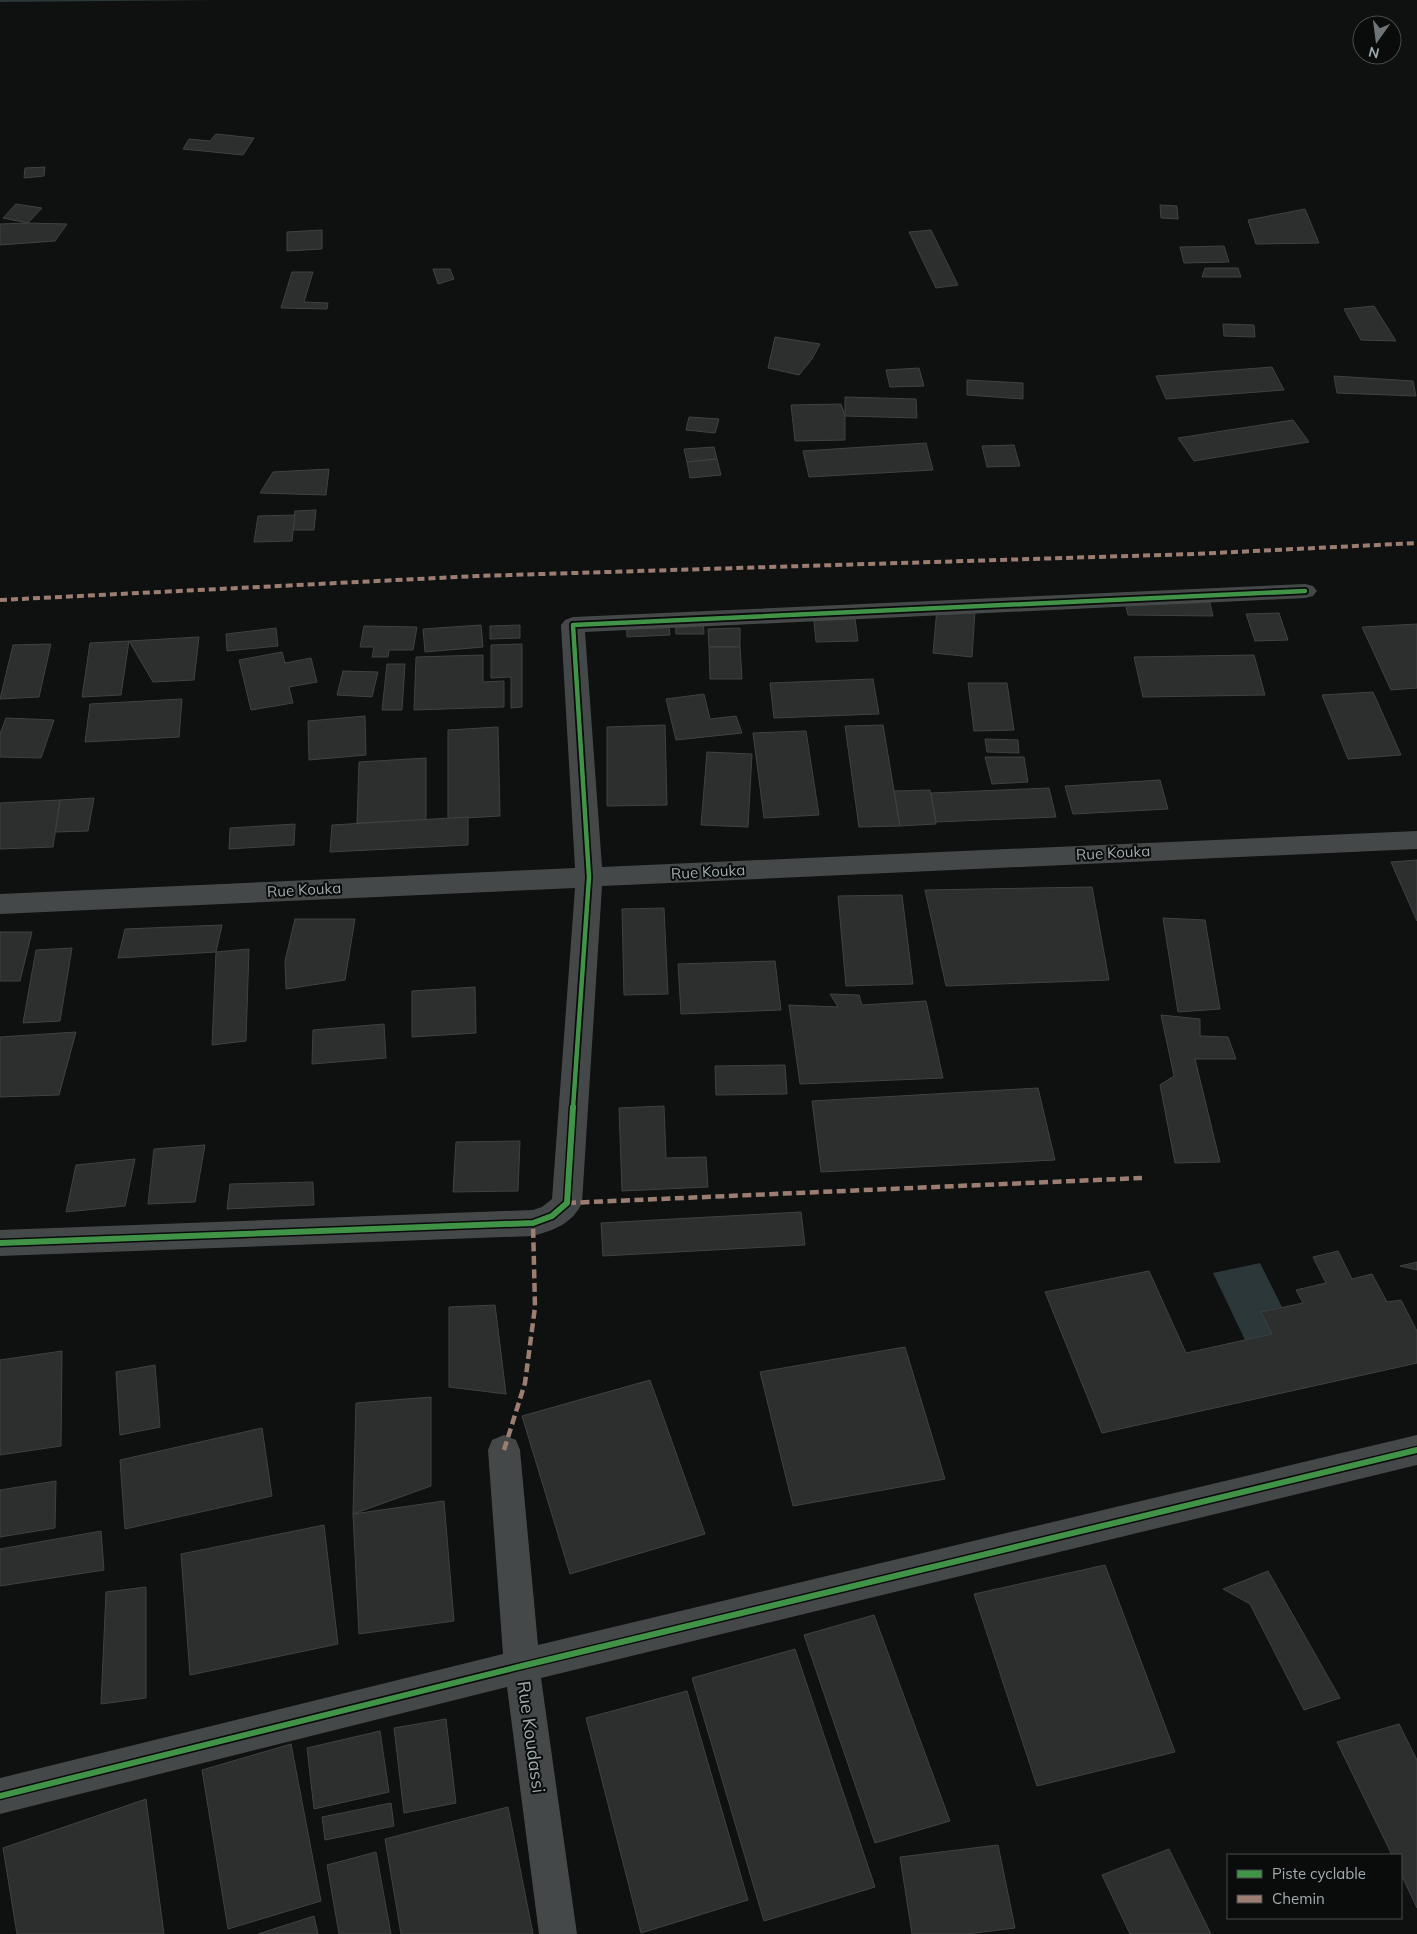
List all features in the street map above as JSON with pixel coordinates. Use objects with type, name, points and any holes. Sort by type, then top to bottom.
[{"type":"street","points":[[0,1243],[274,1231],[534,1223],[548,1219],[560,1212],[567,1203],[588,877],[573,625],[1305,591]]},
{"type":"street","name":"Rue Kouka","points":[[0,904],[1417,840]]},
{"type":"street","name":"Rue Koudassi","points":[[504,1450],[522,1666],[558,1934]]},
{"type":"street","points":[[0,1796],[522,1666],[1417,1450]]},
{"type":"shaded area","points":[[0,0],[221,0],[0,2]]},
{"type":"shaded area","points":[[1260,1263],[1282,1307],[1261,1312],[1272,1334],[1245,1340],[1213,1273]]},
{"type":"building","points":[[216,134],[254,138],[243,155],[183,149],[189,139],[210,141]]},
{"type":"building","points":[[45,167],[44,176],[24,178],[25,168]]},
{"type":"building","points":[[16,204],[42,208],[28,223],[3,218]]},
{"type":"building","points":[[1160,205],[1177,206],[1178,219],[1161,218]]},
{"type":"building","points":[[1305,209],[1319,243],[1256,244],[1248,220]]},
{"type":"building","points":[[0,224],[67,224],[55,241],[0,245]]},
{"type":"building","points":[[322,230],[322,249],[287,251],[287,232]]},
{"type":"building","points":[[931,230],[958,285],[936,288],[909,232]]},
{"type":"building","points":[[1224,246],[1229,262],[1184,263],[1180,247]]},
{"type":"building","points":[[1205,268],[1238,268],[1241,277],[1202,277]]},
{"type":"building","points":[[433,269],[450,269],[454,279],[438,284]]},
{"type":"building","points":[[292,272],[313,272],[304,302],[328,303],[327,309],[281,308]]},
{"type":"building","points":[[1374,306],[1396,341],[1361,340],[1344,309]]},
{"type":"building","points":[[1223,324],[1254,325],[1255,337],[1224,336]]},
{"type":"building","points":[[775,337],[820,344],[812,359],[799,375],[768,368]]},
{"type":"building","points":[[1272,367],[1284,390],[1166,399],[1156,376]]},
{"type":"building","points":[[919,368],[924,386],[890,387],[886,370]]},
{"type":"building","points":[[1334,376],[1413,381],[1416,396],[1337,393]]},
{"type":"building","points":[[967,380],[1023,383],[1023,399],[967,395]]},
{"type":"building","points":[[845,397],[916,399],[917,418],[845,416]]},
{"type":"building","points":[[841,404],[845,416],[845,440],[795,441],[791,405]]},
{"type":"building","points":[[689,417],[719,419],[715,433],[686,430]]},
{"type":"building","points":[[1293,420],[1309,442],[1194,461],[1178,438]]},
{"type":"building","points":[[926,443],[933,470],[809,477],[803,451]]},
{"type":"building","points":[[1014,445],[1020,466],[987,467],[982,446]]},
{"type":"building","points":[[714,447],[717,459],[687,462],[684,449]]},
{"type":"building","points":[[717,459],[721,475],[690,478],[687,462]]},
{"type":"building","points":[[329,469],[326,495],[260,493],[273,472]]},
{"type":"building","points":[[316,510],[314,530],[293,530],[295,511]]},
{"type":"building","points":[[295,515],[292,541],[254,542],[258,516]]},
{"type":"building","points":[[1124,598],[1209,599],[1213,616],[1128,615]]},
{"type":"building","points":[[937,608],[975,611],[972,657],[933,653]]},
{"type":"building","points":[[854,612],[858,641],[816,642],[813,613]]},
{"type":"building","points":[[1279,613],[1288,640],[1255,641],[1246,614]]},
{"type":"building","points":[[703,616],[704,634],[676,634],[675,617]]},
{"type":"building","points":[[668,618],[670,635],[627,637],[626,619]]},
{"type":"building","points":[[1417,624],[1417,688],[1391,690],[1362,627]]},
{"type":"building","points":[[481,625],[483,647],[425,652],[423,629]]},
{"type":"building","points":[[520,625],[520,638],[490,639],[490,626]]},
{"type":"building","points":[[364,626],[417,627],[413,650],[389,650],[388,657],[372,657],[374,647],[360,647]]},
{"type":"building","points":[[276,628],[278,646],[227,651],[226,634]]},
{"type":"building","points":[[740,628],[740,647],[709,647],[708,629]]},
{"type":"building","points":[[199,637],[194,680],[153,682],[129,641]]},
{"type":"building","points":[[129,641],[121,695],[82,697],[90,643]]},
{"type":"building","points":[[51,644],[39,697],[0,699],[13,645]]},
{"type":"building","points":[[522,644],[522,707],[511,708],[511,677],[491,678],[491,645]]},
{"type":"building","points":[[709,647],[740,647],[742,679],[710,679]]},
{"type":"building","points":[[282,652],[285,663],[311,658],[317,682],[289,687],[293,703],[251,710],[239,660]]},
{"type":"building","points":[[483,655],[483,682],[504,681],[504,707],[414,710],[416,657]]},
{"type":"building","points":[[1254,655],[1265,695],[1143,697],[1134,657]]},
{"type":"building","points":[[387,664],[405,664],[402,710],[382,710]]},
{"type":"building","points":[[343,671],[378,672],[372,697],[337,695]]},
{"type":"building","points":[[873,679],[879,714],[774,718],[770,683]]},
{"type":"building","points":[[968,683],[1007,683],[1014,730],[974,731]]},
{"type":"building","points":[[1373,692],[1401,755],[1348,759],[1322,695]]},
{"type":"building","points":[[704,694],[710,719],[736,716],[742,733],[676,740],[666,699]]},
{"type":"building","points":[[182,699],[179,737],[85,742],[90,704]]},
{"type":"building","points":[[365,716],[366,755],[309,760],[308,721]]},
{"type":"building","points":[[6,718],[54,720],[41,758],[0,757],[0,734]]},
{"type":"building","points":[[665,725],[667,805],[607,806],[607,727]]},
{"type":"building","points":[[883,725],[900,826],[859,827],[845,726]]},
{"type":"building","points":[[498,727],[500,816],[448,819],[448,730]]},
{"type":"building","points":[[806,731],[819,815],[764,818],[753,733]]},
{"type":"building","points":[[985,739],[1018,740],[1019,753],[987,752]]},
{"type":"building","points":[[707,752],[752,754],[748,827],[701,825]]},
{"type":"building","points":[[985,757],[1024,757],[1028,782],[992,784]]},
{"type":"building","points":[[426,758],[426,820],[357,823],[359,762]]},
{"type":"building","points":[[1160,780],[1168,809],[1073,814],[1065,786]]},
{"type":"building","points":[[1049,788],[1056,817],[936,822],[931,793]]},
{"type":"building","points":[[930,790],[936,824],[900,826],[894,791]]},
{"type":"building","points":[[94,798],[88,831],[55,832],[60,800]]},
{"type":"building","points":[[60,800],[53,847],[0,849],[0,803]]},
{"type":"building","points":[[468,817],[468,845],[330,852],[332,825]]},
{"type":"building","points":[[295,824],[294,845],[229,849],[230,828]]},
{"type":"building","points":[[1417,860],[1417,921],[1391,862]]},
{"type":"building","points":[[1092,887],[1109,980],[946,986],[925,890]]},
{"type":"building","points":[[902,895],[913,984],[846,986],[838,896]]},
{"type":"building","points":[[664,908],[668,994],[624,995],[622,909]]},
{"type":"building","points":[[1163,918],[1205,920],[1220,1009],[1178,1012]]},
{"type":"building","points":[[295,919],[355,919],[345,980],[286,989],[285,961]]},
{"type":"building","points":[[222,925],[216,952],[118,958],[125,929]]},
{"type":"building","points":[[0,932],[32,932],[20,981],[0,981]]},
{"type":"building","points":[[72,948],[60,1021],[23,1023],[36,950]]},
{"type":"building","points":[[249,949],[246,1041],[212,1045],[216,952]]},
{"type":"building","points":[[775,961],[781,1010],[681,1014],[678,964]]},
{"type":"building","points":[[475,987],[476,1033],[412,1037],[412,991]]},
{"type":"building","points":[[830,994],[859,995],[862,1005],[926,1001],[943,1078],[800,1084],[789,1005],[838,1007]]},
{"type":"building","points":[[1161,1015],[1200,1019],[1200,1036],[1228,1037],[1236,1059],[1195,1059],[1220,1162],[1175,1163],[1160,1085],[1174,1076]]},
{"type":"building","points":[[384,1024],[386,1058],[312,1064],[313,1030]]},
{"type":"building","points":[[76,1032],[59,1095],[0,1097],[0,1037]]},
{"type":"building","points":[[785,1065],[787,1094],[716,1095],[715,1066]]},
{"type":"building","points":[[1038,1088],[1055,1160],[821,1172],[812,1101]]},
{"type":"building","points":[[664,1106],[666,1158],[706,1157],[708,1187],[622,1191],[619,1108]]},
{"type":"building","points":[[520,1141],[518,1191],[453,1192],[456,1142]]},
{"type":"building","points":[[205,1145],[195,1202],[148,1204],[154,1149]]},
{"type":"building","points":[[135,1159],[125,1206],[66,1212],[76,1165]]},
{"type":"building","points":[[313,1182],[314,1205],[227,1209],[230,1184]]},
{"type":"building","points":[[801,1212],[805,1245],[603,1256],[601,1223]]},
{"type":"building","points":[[1338,1251],[1352,1279],[1372,1274],[1387,1302],[1401,1300],[1417,1331],[1417,1363],[1102,1433],[1045,1292],[1149,1271],[1186,1353],[1272,1334],[1261,1312],[1303,1303],[1296,1290],[1326,1283],[1313,1257]]},
{"type":"building","points":[[1417,1262],[1417,1270],[1400,1266]]},
{"type":"building","points":[[495,1305],[506,1394],[449,1387],[449,1307]]},
{"type":"building","points":[[905,1347],[945,1479],[793,1506],[760,1372]]},
{"type":"building","points":[[62,1351],[61,1446],[0,1455],[0,1360]]},
{"type":"building","points":[[155,1365],[160,1427],[120,1435],[116,1372]]},
{"type":"building","points":[[650,1380],[705,1534],[570,1574],[522,1416]]},
{"type":"building","points":[[431,1397],[431,1486],[353,1514],[356,1403]]},
{"type":"building","points":[[262,1428],[272,1496],[125,1529],[120,1460]]},
{"type":"building","points":[[56,1481],[55,1528],[0,1537],[0,1490]]},
{"type":"building","points":[[444,1501],[454,1621],[359,1634],[353,1514]]},
{"type":"building","points":[[324,1525],[338,1644],[190,1675],[181,1554]]},
{"type":"building","points":[[101,1531],[104,1570],[0,1586],[0,1549]]},
{"type":"building","points":[[1105,1565],[1175,1752],[1037,1786],[974,1594]]},
{"type":"building","points":[[1268,1571],[1340,1698],[1304,1710],[1250,1604],[1223,1589]]},
{"type":"building","points":[[146,1587],[146,1698],[101,1704],[106,1592]]},
{"type":"building","points":[[874,1615],[950,1821],[875,1843],[804,1635]]},
{"type":"building","points":[[795,1649],[875,1887],[764,1921],[692,1678]]},
{"type":"building","points":[[687,1691],[748,1900],[641,1933],[586,1718]]},
{"type":"building","points":[[446,1719],[456,1803],[404,1813],[394,1728]]},
{"type":"building","points":[[1399,1724],[1417,1760],[1417,1908],[1402,1876],[1402,1854],[1392,1854],[1337,1742]]},
{"type":"building","points":[[380,1731],[389,1792],[314,1809],[307,1748]]},
{"type":"building","points":[[291,1744],[321,1901],[228,1929],[202,1770]]},
{"type":"building","points":[[146,1799],[164,1934],[17,1934],[3,1848]]},
{"type":"building","points":[[391,1803],[394,1826],[325,1840],[322,1817]]},
{"type":"building","points":[[508,1807],[533,1934],[401,1934],[385,1839]]},
{"type":"building","points":[[998,1845],[1015,1928],[967,1934],[912,1934],[900,1857]]},
{"type":"building","points":[[1169,1849],[1211,1934],[1130,1934],[1102,1875]]},
{"type":"building","points":[[376,1852],[391,1934],[339,1934],[327,1865]]},
{"type":"building","points":[[314,1916],[318,1934],[258,1934]]},
{"type":"marked path","points":[[0,600],[477,576],[1194,554],[1417,543]]},
{"type":"marked path","points":[[567,1203],[1142,1178]]},
{"type":"marked path","points":[[504,1450],[525,1383],[535,1307],[533,1223]]},
{"type":"cycle path","points":[[0,1243],[533,1223],[552,1216],[564,1207],[567,1203],[589,877],[573,625],[1305,591]]},
{"type":"cycle path","points":[[0,1796],[522,1666],[1417,1450]]}]
